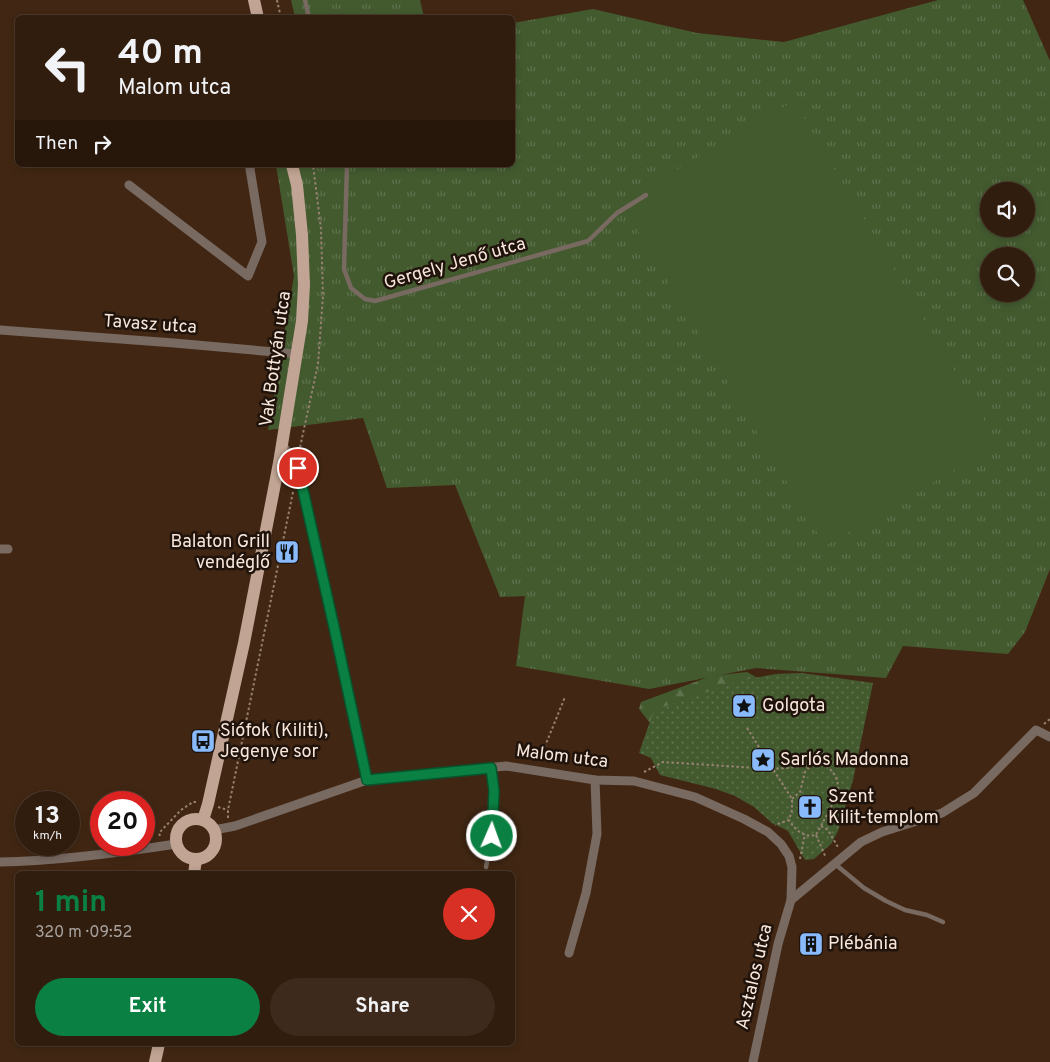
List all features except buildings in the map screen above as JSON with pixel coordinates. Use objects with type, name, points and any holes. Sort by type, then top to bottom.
[{"type":"main road","points":[[254,0],[257,15]]},
{"type":"main road","name":"Vak Bottyán utca","points":[[203,820],[244,643],[282,444],[302,320],[304,285],[302,235],[297,185],[292,167]]},
{"type":"main road","points":[[197,819],[203,820],[208,822],[214,830],[216,836],[215,848],[202,859],[196,860],[183,855],[176,844],[177,831],[185,822],[197,819]]},
{"type":"main road","points":[[194,871],[196,860]]},
{"type":"main road","points":[[155,1062],[159,1046]]},
{"type":"street","points":[[129,185],[248,276],[262,242],[250,167]]},
{"type":"street","name":"Tavasz utca","points":[[0,330],[297,354]]},
{"type":"street","points":[[282,444],[298,468],[367,780]]},
{"type":"street","points":[[791,900],[861,842],[882,832],[942,814],[974,793],[1036,730],[1050,737]]},
{"type":"street","name":"Malom utca","points":[[214,830],[235,826],[367,780],[506,766],[595,780],[634,781],[695,797],[768,832],[781,844],[789,856],[792,867],[791,900]]},
{"type":"street","points":[[569,953],[586,893],[597,834],[595,780]]},
{"type":"street","points":[[0,862],[33,862],[127,852],[176,844]]},
{"type":"street","name":"Asztalos utca","points":[[753,1062],[778,944],[791,900]]},
{"type":"lane","points":[[305,0],[308,15]]},
{"type":"lane","name":"Gergely Jenő utca","points":[[348,167],[344,268],[351,288],[365,299],[375,301],[588,241],[617,213],[646,195]]},
{"type":"lane","points":[[486,868],[492,836],[494,791],[491,768]]},
{"type":"lane","points":[[832,866],[886,901],[905,910],[927,915],[943,922]]},
{"type":"path","points":[[277,0],[280,15]]},
{"type":"path","points":[[298,468],[301,443],[318,364],[323,296],[321,229],[313,167]]},
{"type":"path","points":[[163,846],[159,833],[181,810],[193,802],[228,810],[294,487]]},
{"type":"path","points":[[535,771],[564,697]]},
{"type":"path","points":[[747,728],[792,799],[792,810],[789,820]]},
{"type":"path","points":[[634,781],[645,771],[663,762],[773,769],[811,765],[828,767],[838,782],[838,792],[816,834],[812,836],[801,834],[789,820]]},
{"type":"path","points":[[792,799],[800,792],[805,772],[811,765]]},
{"type":"path","points":[[768,832],[772,827],[789,820]]},
{"type":"path","points":[[821,826],[828,830],[843,857]]},
{"type":"path","points":[[792,867],[800,859],[805,834]]},
{"type":"path","points":[[816,834],[832,866]]},
{"type":"green space","points":[[291,0],[420,0],[424,15],[295,15]]},
{"type":"green space","points":[[938,0],[1023,0],[1050,61],[1050,569],[1025,632],[1008,654],[903,646],[886,678],[756,668],[649,689],[516,666],[525,596],[500,597],[455,485],[387,488],[363,418],[268,430],[294,276],[276,167],[515,167],[515,23],[593,9],[697,33],[784,42]]},
{"type":"green space","points":[[794,101],[998,444],[825,546],[621,202]]},
{"type":"green space","points":[[747,672],[761,680],[650,723],[639,709],[641,702],[711,676]]},
{"type":"green space","points":[[802,673],[873,683],[853,780],[838,831],[831,844],[814,859],[805,860],[788,831],[772,823],[754,807],[735,796],[716,789],[660,775],[651,758],[639,753],[654,710],[743,680],[776,674]]},
{"type":"place","name":"Balaton Grill vendéglő","points":[[287,552]]},
{"type":"place","name":"Golgota","points":[[744,706]]},
{"type":"place","name":"Siófok (Kiliti), Jegenye sor","points":[[203,741]]},
{"type":"place","name":"Sarlós Madonna","points":[[763,760]]},
{"type":"place","name":"Szent Kilit-templom","points":[[810,807]]},
{"type":"place","name":"Plébánia","points":[[811,944]]},
{"type":"route","points":[[298,468],[367,780],[491,768],[494,791],[492,836]]}]
